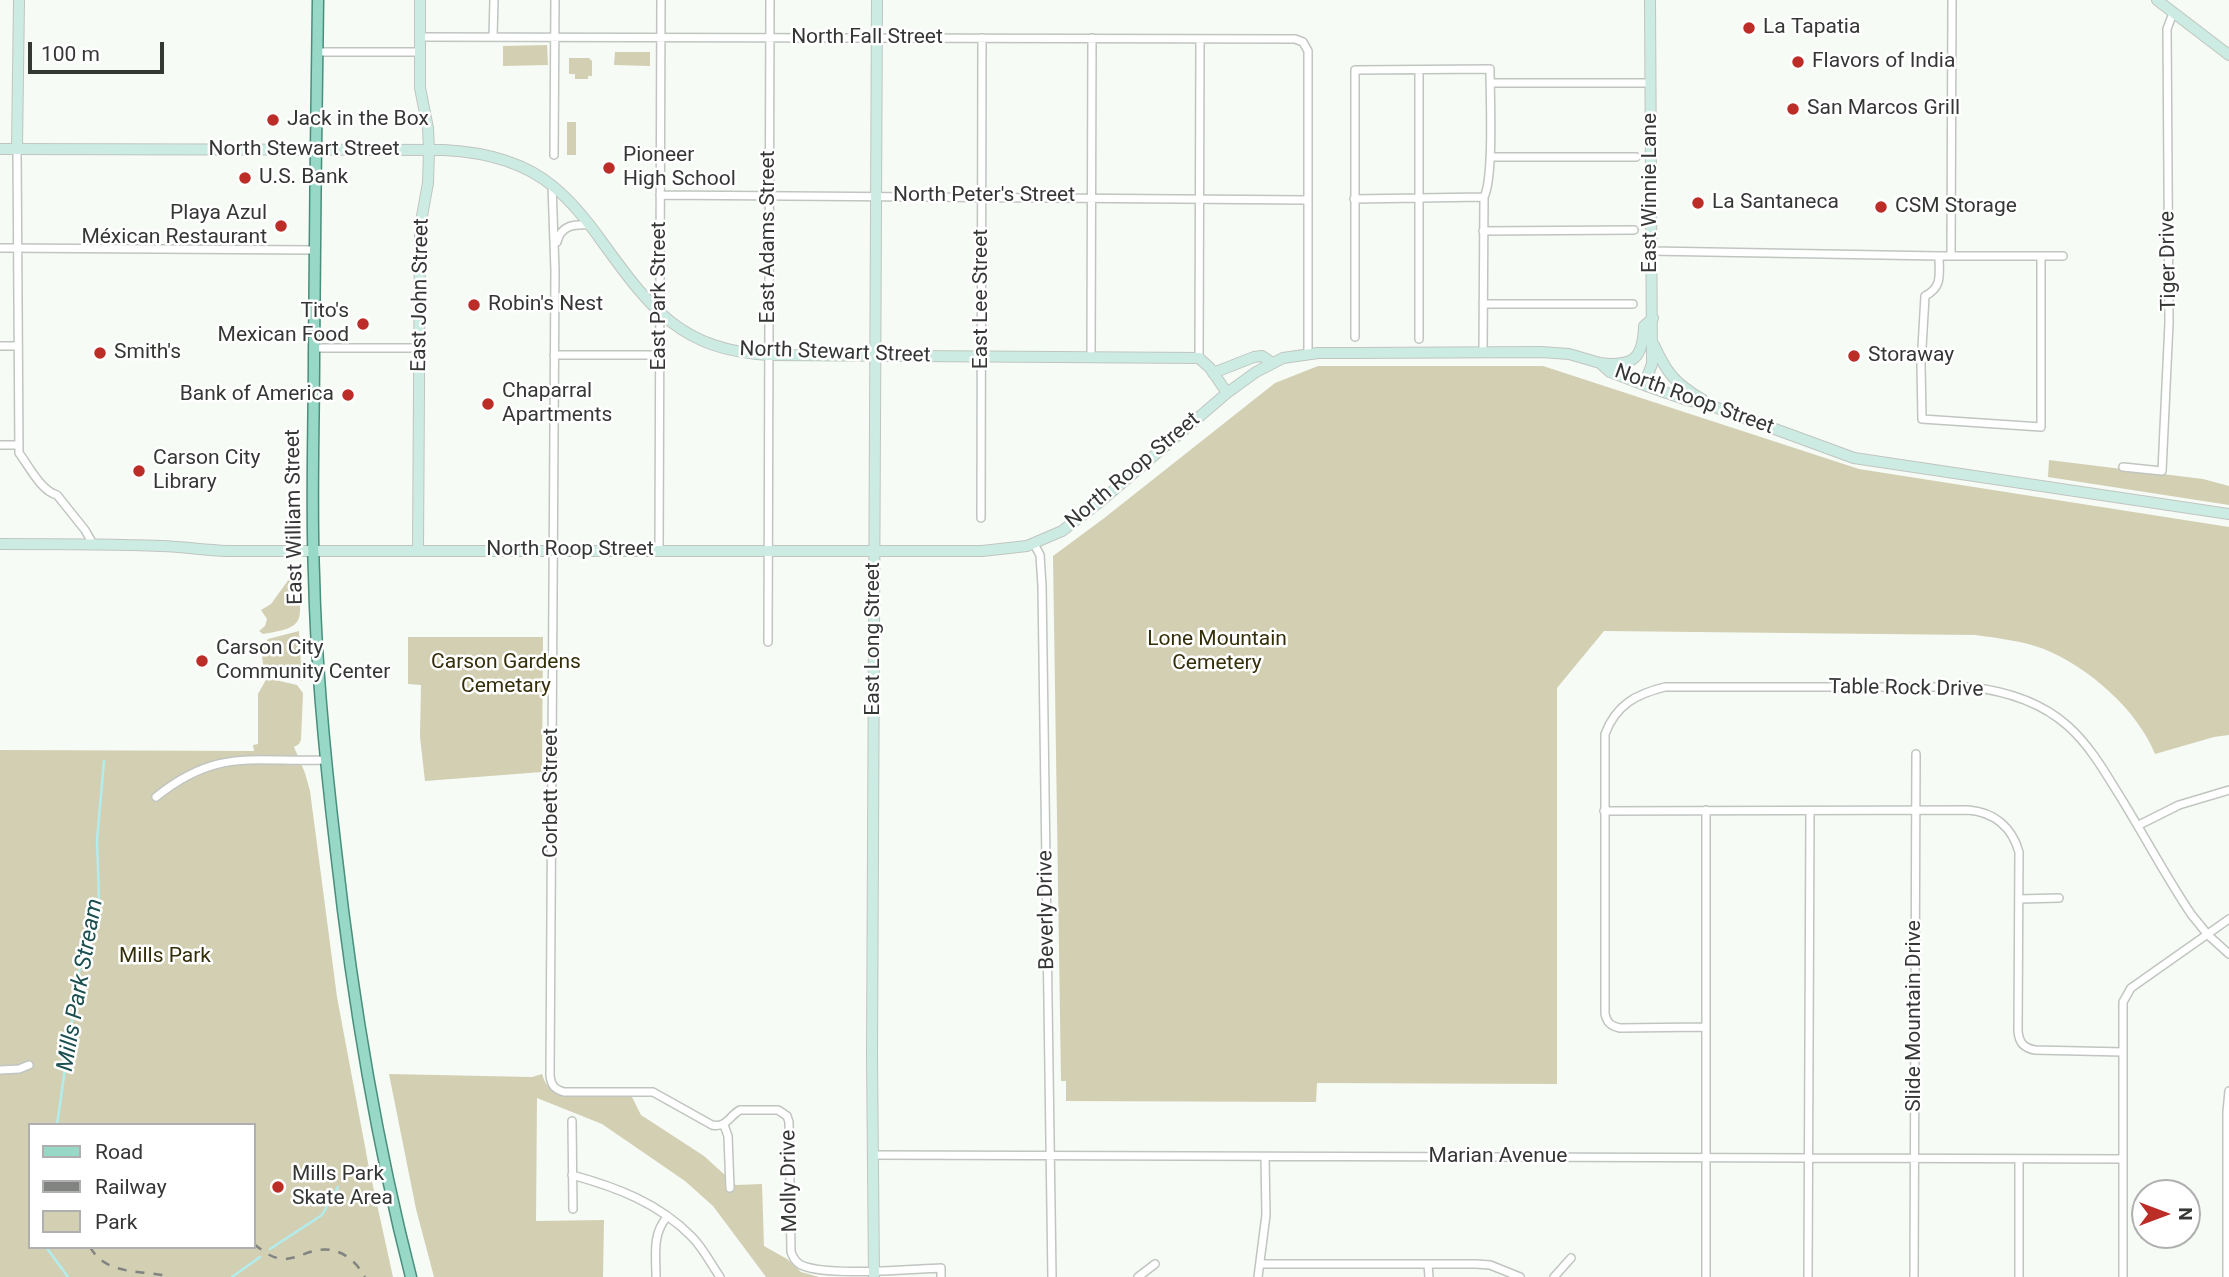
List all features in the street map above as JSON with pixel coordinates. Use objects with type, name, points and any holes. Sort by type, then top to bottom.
[{"type":"main road","name":"East William Street","points":[[318,0],[313,550],[318,671],[346,939],[366,1066],[411,1277]]},
{"type":"street","points":[[19,0],[19,453],[50,494],[57,495],[93,544]]},
{"type":"street","name":"East John Street","points":[[418,550],[420,227],[428,183],[429,150],[428,128],[419,88],[420,0]]},
{"type":"street","points":[[494,0],[494,37]]},
{"type":"street","points":[[554,155],[555,0]]},
{"type":"street","name":"East Park Street","points":[[659,550],[661,0]]},
{"type":"street","name":"East Adams Street","points":[[768,642],[770,0]]},
{"type":"street","name":"East Long Street","points":[[874,1273],[877,0]]},
{"type":"street","name":"East Winnie Lane","points":[[1644,385],[1652,364],[1653,318],[1650,0]]},
{"type":"street","points":[[1951,256],[1952,0]]},
{"type":"street","points":[[2157,0],[2229,55]]},
{"type":"street","name":"Tiger Drive","points":[[2123,467],[2162,471],[2169,323],[2167,29],[2173,13]]},
{"type":"street","name":"North Fall Street","points":[[420,37],[1295,39],[1303,42],[1308,51],[1308,200]]},
{"type":"street","name":"East Lee Street","points":[[981,518],[982,38]]},
{"type":"street","points":[[1091,357],[1092,38]]},
{"type":"street","points":[[1200,39],[1199,358],[1227,393]]},
{"type":"street","points":[[317,52],[419,52]]},
{"type":"street","points":[[1355,337],[1355,70],[1490,69],[1490,157],[1488,190],[1484,197],[1483,231],[1483,353]]},
{"type":"street","points":[[1419,70],[1419,339]]},
{"type":"street","points":[[1490,83],[1650,83]]},
{"type":"street","name":"North Stewart Street","points":[[0,149],[467,151],[503,159],[523,167],[552,185],[590,225],[630,280],[660,314],[676,327],[710,344],[738,352],[768,355],[1199,358]]},
{"type":"street","points":[[1490,157],[1636,157]]},
{"type":"street","name":"Corbett Street","points":[[552,185],[555,250],[551,1085],[564,1092],[653,1092],[712,1125],[724,1125]]},
{"type":"street","name":"North Peter's Street","points":[[660,195],[1308,200]]},
{"type":"street","points":[[1354,199],[1484,197]]},
{"type":"street","points":[[1308,200],[1308,355]]},
{"type":"street","points":[[555,250],[558,236],[565,228],[572,225],[590,225]]},
{"type":"street","points":[[1483,231],[1634,230]]},
{"type":"street","points":[[0,248],[314,250]]},
{"type":"street","points":[[1651,251],[2063,256]]},
{"type":"street","points":[[1940,256],[1940,284],[1925,296],[1921,365],[1922,419],[2041,427],[2040,257]]},
{"type":"street","points":[[1483,304],[1633,304]]},
{"type":"street","points":[[1600,363],[1619,365],[1630,362],[1640,353],[1644,326],[1653,318]]},
{"type":"street","points":[[1652,341],[1660,359],[1679,385],[1712,405]]},
{"type":"street","points":[[0,346],[18,346]]},
{"type":"street","points":[[314,348],[419,348]]},
{"type":"street","name":"North Roop Street","points":[[0,544],[177,546],[210,550],[982,551],[1017,548],[1034,544],[1062,531],[1227,393],[1271,362],[1283,358],[1342,353],[1569,354],[1600,363],[1610,372],[1644,385],[1712,405],[1854,458],[2229,514]]},
{"type":"street","points":[[554,355],[660,355]]},
{"type":"street","points":[[1213,373],[1254,357],[1262,356],[1271,362]]},
{"type":"street","points":[[0,445],[18,445]]},
{"type":"street","name":"Beverly Drive","points":[[1034,544],[1040,555],[1042,586],[1052,1277]]},
{"type":"street","name":"Table Rock Drive","points":[[1705,1027],[1620,1028],[1612,1026],[1606,1020],[1603,746],[1609,724],[1621,706],[1642,693],[1665,687],[1970,687],[2010,694],[2048,712],[2082,740],[2138,825],[2182,902],[2208,935],[2229,954]]},
{"type":"street","name":"Slide Mountain Drive","points":[[1914,1277],[1916,754]]},
{"type":"street","points":[[156,797],[181,778],[215,764],[243,759],[326,760]]},
{"type":"street","points":[[2138,825],[2179,805],[2229,790]]},
{"type":"street","points":[[1706,810],[1706,1277]]},
{"type":"street","points":[[1604,811],[1968,810],[1986,813],[2006,826],[2017,845],[2018,1031],[2021,1043],[2026,1048],[2035,1050],[2123,1052]]},
{"type":"street","points":[[1808,1277],[1810,811]]},
{"type":"street","points":[[2019,899],[2059,898]]},
{"type":"street","points":[[2123,1277],[2123,1002],[2131,988],[2229,919]]},
{"type":"street","points":[[0,1070],[19,1069],[29,1065]]},
{"type":"street","points":[[2227,1277],[2229,1091]]},
{"type":"street","name":"Molly Drive","points":[[724,1125],[740,1110],[778,1110],[787,1116],[793,1256],[801,1264],[874,1273],[941,1268],[942,1277]]},
{"type":"street","points":[[572,1121],[573,1209]]},
{"type":"street","points":[[724,1125],[728,1136],[730,1188]]},
{"type":"street","name":"Marian Avenue","points":[[873,1155],[2123,1159]]},
{"type":"street","points":[[1258,1277],[1266,1215],[1265,1157]]},
{"type":"street","points":[[2019,1159],[2019,1277]]},
{"type":"street","points":[[572,1175],[618,1188],[656,1209],[692,1237],[720,1277]]},
{"type":"street","points":[[656,1277],[655,1244],[658,1227],[667,1217]]},
{"type":"street","points":[[1554,1277],[1571,1258]]},
{"type":"street","points":[[1260,1264],[1490,1265],[1520,1277]]},
{"type":"street","points":[[1428,1264],[1429,1277]]},
{"type":"street","points":[[1139,1277],[1155,1265]]},
{"type":"green space","points":[[547,45],[548,65],[503,66],[503,46]]},
{"type":"green space","points":[[615,52],[650,52],[650,66],[614,65]]},
{"type":"green space","points":[[569,58],[589,58],[592,61],[592,76],[588,76],[588,79],[575,79],[575,74],[569,74]]},
{"type":"green space","points":[[567,122],[576,122],[576,155],[567,155]]},
{"type":"green space","name":"Lone Mountain Cemetery","points":[[1318,366],[1543,366],[1859,469],[2229,527],[2229,735],[2155,754],[2147,737],[2124,706],[2094,678],[2044,649],[2001,639],[1975,635],[1604,631],[1557,688],[1557,1084],[1317,1083],[1316,1102],[1066,1101],[1066,1081],[1061,1081],[1053,556],[1275,383]]},
{"type":"green space","points":[[2049,460],[2203,479],[2229,486],[2229,505],[2048,477]]},
{"type":"green space","points":[[292,575],[299,581],[298,620],[288,628],[263,634],[259,631],[265,626],[267,619],[261,610],[271,604]]},
{"type":"green space","points":[[299,631],[302,681],[265,670],[262,654],[268,639]]},
{"type":"green space","name":"Carson Gardens Cemetary","points":[[408,637],[543,637],[542,772],[425,781],[420,737],[421,685],[408,684]]},
{"type":"green space","name":"Mills Park","points":[[267,678],[297,685],[303,693],[301,740],[294,747],[310,791],[337,997],[369,1168],[393,1277],[0,1277],[0,750],[254,751],[253,745],[258,744],[258,694]]},
{"type":"green space","points":[[389,1074],[532,1077],[542,1074],[549,1087],[561,1095],[632,1097],[641,1115],[704,1156],[736,1185],[762,1184],[764,1246],[787,1259],[801,1272],[819,1277],[766,1277],[713,1206],[685,1181],[602,1124],[537,1098],[536,1221],[604,1220],[603,1277],[434,1277],[416,1209]]},
{"type":"waterway","name":"Mills Park Stream","points":[[57,1123],[78,977],[99,901],[97,840],[104,761]]},
{"type":"waterway","points":[[270,1249],[322,1215],[338,1187]]},
{"type":"waterway","name":"Mills Park Stream","points":[[47,1249],[68,1277]]},
{"type":"waterway","points":[[232,1277],[260,1257]]},
{"type":"railway","points":[[256,1246],[271,1256],[283,1259],[319,1250],[335,1251],[355,1263],[365,1277]]},
{"type":"railway","points":[[91,1249],[97,1257],[115,1268],[171,1277]]},
{"type":"place","name":"La Tapatia","points":[[1749,28]]},
{"type":"place","name":"Flavors of India","points":[[1798,62]]},
{"type":"place","name":"San Marcos Grill","points":[[1793,109]]},
{"type":"place","name":"Jack in the Box","points":[[273,120]]},
{"type":"place","name":"Pioneer High School","points":[[609,168]]},
{"type":"place","name":"U.S. Bank","points":[[245,178]]},
{"type":"place","name":"La Santaneca","points":[[1698,203]]},
{"type":"place","name":"CSM Storage","points":[[1881,207]]},
{"type":"place","name":"Playa Azul Méxican Restaurant","points":[[281,226]]},
{"type":"place","name":"Robin's Nest","points":[[474,305]]},
{"type":"place","name":"Tito's Mexican Food","points":[[363,324]]},
{"type":"place","name":"Smith's","points":[[100,353]]},
{"type":"place","name":"Storaway","points":[[1854,356]]},
{"type":"place","name":"Bank of America","points":[[348,395]]},
{"type":"place","name":"Chaparral Apartments","points":[[488,404]]},
{"type":"place","name":"Carson City Library","points":[[139,471]]},
{"type":"place","name":"Carson City Community Center","points":[[202,661]]},
{"type":"place","name":"Mills Park Skate Area","points":[[278,1187]]}]
